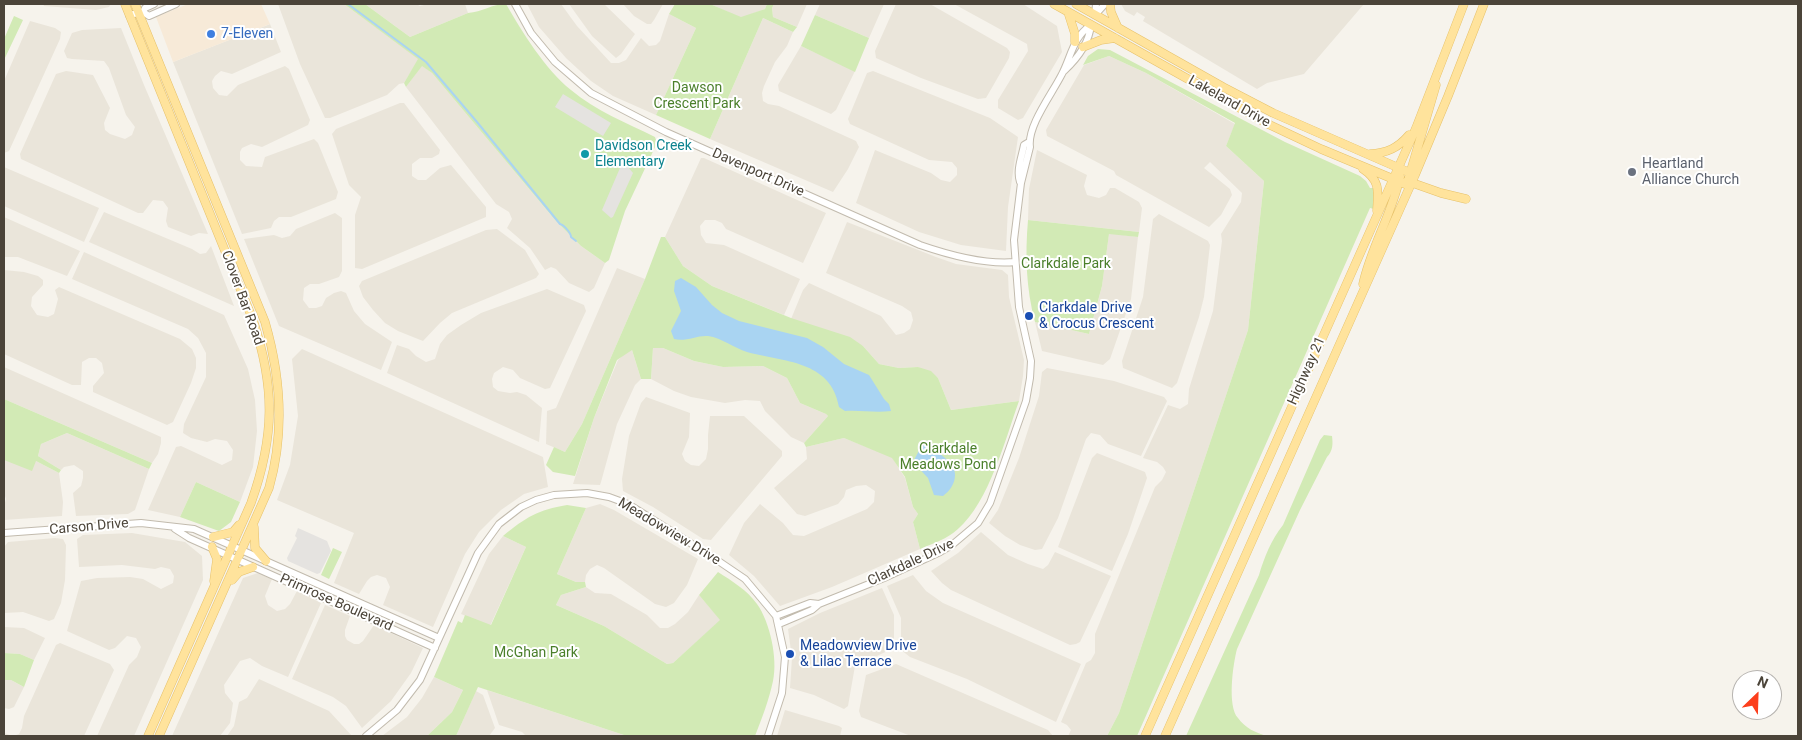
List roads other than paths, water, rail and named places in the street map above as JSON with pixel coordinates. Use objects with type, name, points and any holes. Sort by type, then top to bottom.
[{"type":"main road","name":"Clover Bar Road","points":[[124,4],[253,320],[260,343],[269,390],[269,432],[262,474],[229,555],[148,736]]},
{"type":"main road","name":"Clover Bar Road","points":[[135,4],[141,12],[265,322],[272,347],[280,402],[278,444],[275,467],[269,488],[159,736]]},
{"type":"main road","name":"Lakeland Drive","points":[[1054,4],[1263,121],[1397,180],[1411,180]]},
{"type":"main road","name":"Lakeland Drive","points":[[1075,4],[1240,96],[1273,113],[1398,168],[1411,180]]},
{"type":"main road","points":[[1075,4],[1084,13],[1091,25],[1118,28],[1111,12],[1110,4]]},
{"type":"main road","name":"Highway 21","points":[[1145,736],[1376,217],[1397,180],[1398,168],[1416,128],[1464,4]]},
{"type":"main road","name":"Highway 21","points":[[1165,736],[1360,299],[1448,96],[1484,4]]},
{"type":"main road","points":[[1075,42],[1075,34],[1068,12],[1094,15],[1100,26],[1115,38]]},
{"type":"main road","points":[[1083,47],[1101,40],[1115,38]]},
{"type":"main road","points":[[1435,78],[1436,88],[1411,180],[1441,193],[1466,199]]},
{"type":"main road","points":[[1368,154],[1384,153],[1396,148],[1416,128]]},
{"type":"main road","points":[[1342,157],[1371,174],[1377,184],[1376,217]]},
{"type":"main road","points":[[1360,299],[1366,270],[1392,204],[1397,180]]},
{"type":"main road","points":[[213,537],[233,532],[245,517]]},
{"type":"main road","points":[[254,523],[255,548],[266,561]]},
{"type":"main road","points":[[212,547],[217,559],[214,589]]},
{"type":"main road","points":[[227,586],[239,572],[253,567]]},
{"type":"street","points":[[129,16],[141,12],[154,4]]},
{"type":"street","points":[[141,12],[149,16],[176,4]]},
{"type":"street","name":"Davenport Drive","points":[[515,4],[531,33],[555,62],[591,93],[646,123],[920,245],[962,257],[1015,262]]},
{"type":"street","points":[[1094,15],[1096,4]]},
{"type":"street","points":[[1094,15],[1105,4]]},
{"type":"street","name":"Clarkdale Drive","points":[[1064,72],[1076,60],[1090,32],[1091,25]]},
{"type":"street","name":"Clarkdale Drive","points":[[778,624],[812,610],[818,604],[884,578],[940,552],[968,533],[978,522],[990,503],[1026,401],[1030,378],[1031,362],[1019,307],[1015,262],[1014,240],[1020,183],[1030,147],[1029,142],[1037,119],[1064,72],[1075,42],[1085,29],[1091,25]]},
{"type":"street","name":"Meadowview Drive","points":[[366,736],[397,710],[420,680],[478,553],[499,524],[521,507],[554,495],[568,493],[587,493],[609,497],[628,504],[712,556],[745,579],[776,616],[785,657],[782,693],[768,736]]},
{"type":"street","name":"Carson Drive","points":[[4,534],[150,524],[194,529],[232,546]]},
{"type":"street","name":"Carson Drive","points":[[174,528],[189,538],[238,559]]},
{"type":"street","name":"Primrose Boulevard","points":[[232,546],[439,638]]},
{"type":"street","name":"Primrose Boulevard","points":[[238,559],[435,648]]},
{"type":"street","name":"Clarkdale Drive","points":[[776,616],[810,603],[818,604]]},
{"type":"water","points":[[681,278],[696,287],[722,313],[739,321],[807,338],[823,347],[844,364],[869,375],[889,404],[891,411],[845,411],[839,407],[834,392],[826,380],[816,372],[790,361],[747,352],[708,336],[683,340],[674,339],[671,331],[681,311],[674,291],[675,281]]},
{"type":"water","points":[[923,443],[943,456],[954,469],[954,482],[950,490],[943,496],[934,495],[928,478],[913,462]]},
{"type":"waterway","points":[[348,4],[426,62],[576,241]]},
{"type":"place","name":"7-Eleven","points":[[211,34]]},
{"type":"place","name":"Davidson Creek Elementary","points":[[585,154]]},
{"type":"place","name":"Heartland Alliance Church","points":[[1632,172]]},
{"type":"place","name":"Clarkdale Drive & Crocus Crescent","points":[[1029,316]]},
{"type":"place","name":"Meadowview Drive & Lilac Terrace","points":[[790,654]]},
{"type":"park label","name":"Dawson Crescent Park","points":[[697,96]]},
{"type":"park label","name":"Clarkdale Park","points":[[1066,264]]},
{"type":"park label","name":"Clarkdale Meadows Pond","points":[[948,458]]},
{"type":"park label","name":"McGhan Park","points":[[536,653]]}]
